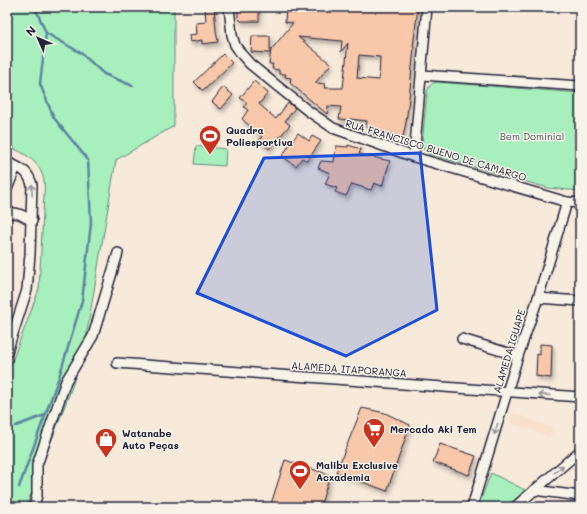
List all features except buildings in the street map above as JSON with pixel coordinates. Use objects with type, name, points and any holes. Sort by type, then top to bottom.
[{"type":"street","name":"RUA FRANCISCO BUENO DE CAMARGO","points":[[229,7],[232,35],[235,45],[242,55],[250,64],[307,110],[333,128],[414,156],[567,202],[580,203]]},
{"type":"street","points":[[414,156],[427,7]]},
{"type":"street","points":[[422,75],[580,86]]},
{"type":"street","points":[[7,162],[28,174],[32,185],[32,221],[27,290],[7,352]]},
{"type":"street","points":[[8,186],[16,167]]},
{"type":"street","points":[[8,186],[18,175],[28,174]]},
{"type":"street","name":"ALAMEDA IGUAPE","points":[[472,507],[567,202]]},
{"type":"street","points":[[7,214],[18,214],[32,221]]},
{"type":"street","points":[[34,507],[37,495],[38,465],[66,381],[93,336],[118,253]]},
{"type":"street","points":[[538,298],[580,301]]},
{"type":"street","points":[[462,339],[518,356]]},
{"type":"street","name":"ALAMEDA ITAPORANGA","points":[[117,363],[580,397]]},
{"type":"street","points":[[515,507],[580,451]]},
{"type":"street","points":[[548,478],[548,486],[553,493]]},
{"type":"street","points":[[534,490],[580,496]]},
{"type":"highlighted area","points":[[420,153],[437,310],[346,356],[197,293],[264,158]]},
{"type":"shaded area","points":[[513,413],[553,428],[550,437],[510,423]]},
{"type":"green space","points":[[7,7],[174,7],[174,126],[116,160],[84,350],[72,387],[26,507],[7,507],[7,375],[39,289],[44,181],[39,168],[31,159],[7,146]]},
{"type":"green space","name":"Bem Dominial","points":[[437,82],[580,93],[580,191],[548,188],[428,154],[424,150],[422,144],[427,92],[430,86]]},
{"type":"green space","name":"Quadra Poliesportiva","points":[[196,146],[226,149],[225,166],[194,164]]},
{"type":"green space","points":[[491,473],[525,490],[507,507],[478,507]]},
{"type":"waterway","points":[[19,487],[59,377],[82,301],[91,223],[88,160],[54,118],[40,84],[46,33],[35,7]]},
{"type":"waterway","points":[[46,33],[81,53],[104,74],[133,86]]},
{"type":"waterway","points":[[16,426],[45,415]]},
{"type":"place","name":"Quadra Poliesportiva","points":[[210,156]]},
{"type":"place","name":"Mercado Aki Tem","points":[[374,448]]},
{"type":"place","name":"Watanabe Auto Peças","points":[[106,458]]},
{"type":"place","name":"Malibu Exclusive Acxademia","points":[[300,490]]}]
